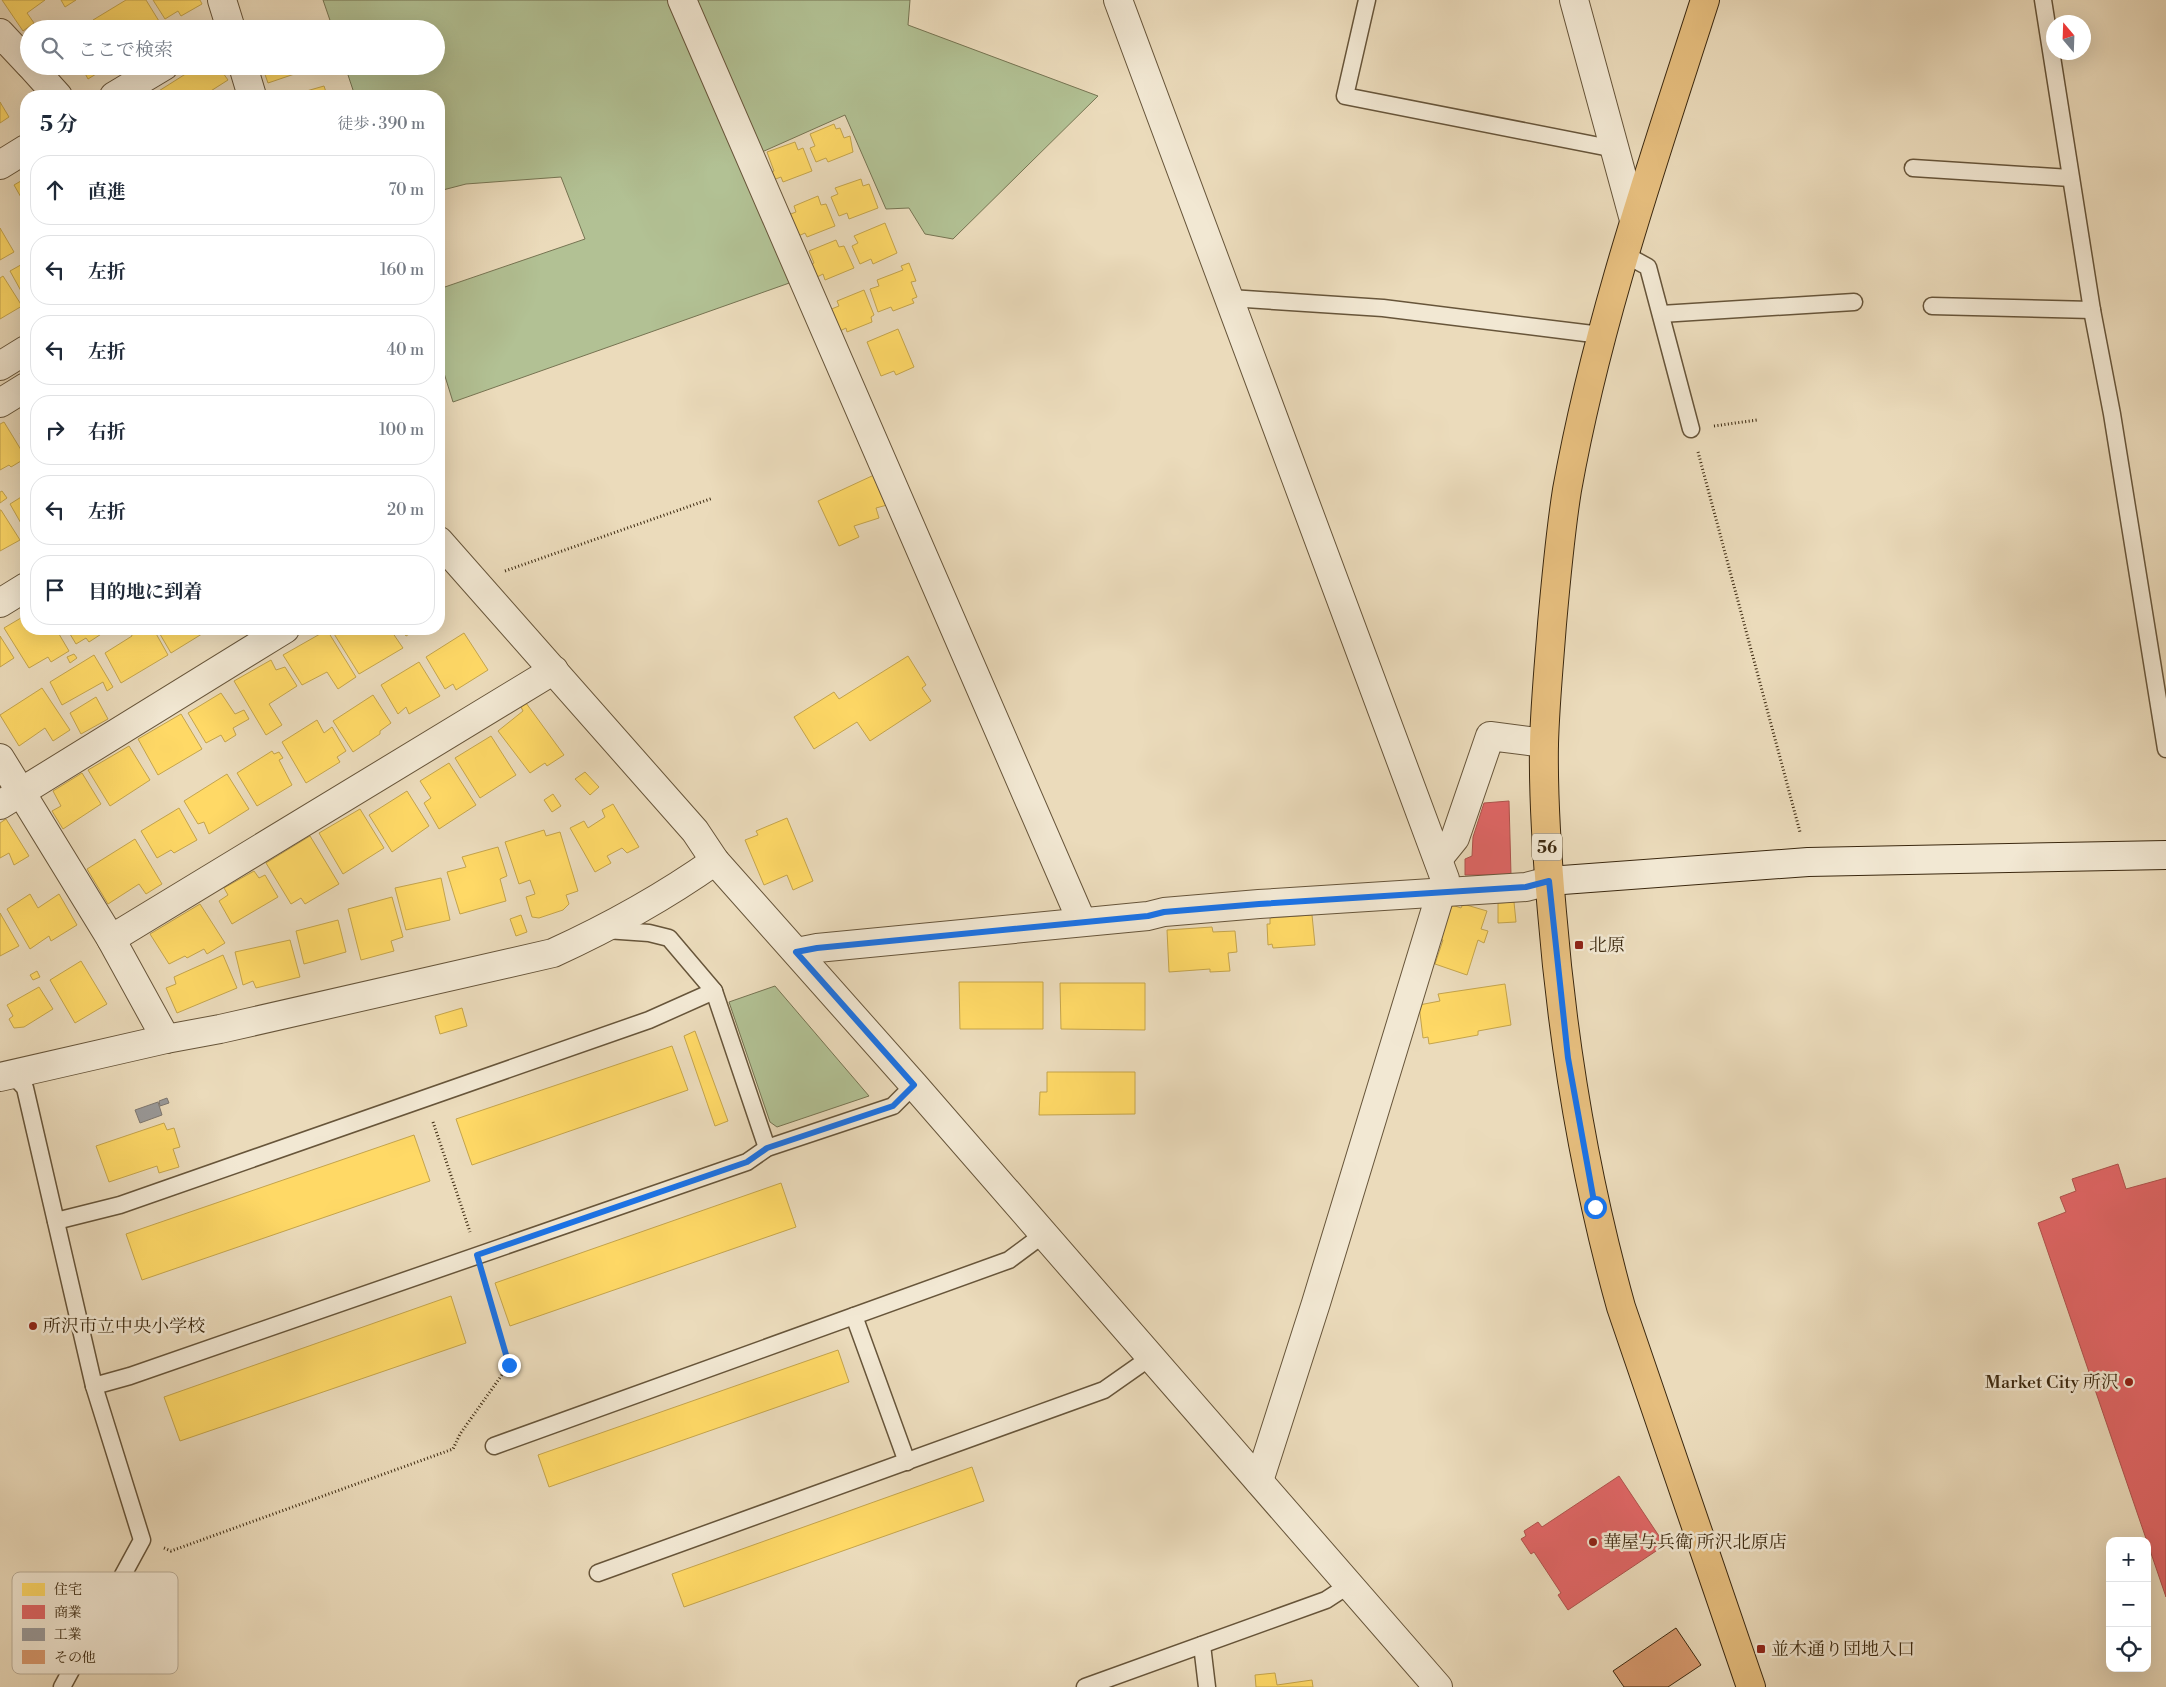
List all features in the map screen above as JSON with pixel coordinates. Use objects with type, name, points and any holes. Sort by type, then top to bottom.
[{"type":"main road","name":"56","points":[[1705,0],[1634,220],[1601,335],[1567,491],[1556,584],[1544,743],[1544,814],[1549,881],[1568,1058],[1582,1144],[1604,1247],[1621,1307],[1752,1687]]},
{"type":"street","points":[[222,0],[227,20]]},
{"type":"street","points":[[682,0],[1082,922]]},
{"type":"street","points":[[1118,0],[1445,879],[1316,1303],[1259,1481]]},
{"type":"street","points":[[1574,0],[1634,220]]},
{"type":"street","points":[[0,33],[20,54]]},
{"type":"street","points":[[39,75],[53,90]]},
{"type":"street","points":[[124,90],[149,75]]},
{"type":"street","points":[[246,75],[250,90]]},
{"type":"street","points":[[0,165],[20,153]]},
{"type":"street","points":[[0,366],[20,354]]},
{"type":"street","points":[[0,403],[20,391]]},
{"type":"street","points":[[445,548],[695,831],[715,861],[914,1085],[1438,1687]]},
{"type":"street","points":[[0,603],[20,591]]},
{"type":"street","points":[[10,798],[276,635]]},
{"type":"street","points":[[111,939],[554,670]]},
{"type":"street","points":[[1438,859],[1455,838],[1490,736],[1544,743]]},
{"type":"street","points":[[0,758],[10,798],[111,939],[166,1039]]},
{"type":"street","points":[[796,952],[902,939],[1148,916],[1164,912],[1526,887],[1549,881],[1808,862],[2166,855]]},
{"type":"street","points":[[4,1068],[220,1029],[553,953],[604,930],[679,886],[715,861]]},
{"type":"lane","points":[[1367,0],[1345,96],[1615,149]]},
{"type":"lane","points":[[2043,0],[2070,178],[2112,414],[2166,749]]},
{"type":"lane","points":[[1913,168],[2070,178]]},
{"type":"lane","points":[[1624,254],[1648,267],[1691,429]]},
{"type":"lane","points":[[1230,298],[1383,308],[1601,335]]},
{"type":"lane","points":[[1661,314],[1854,302]]},
{"type":"lane","points":[[1932,306],[2092,310]]},
{"type":"lane","points":[[604,930],[649,932],[668,938],[714,991],[767,1148]]},
{"type":"lane","points":[[56,1220],[120,1205],[648,1020],[714,991]]},
{"type":"lane","points":[[4,1068],[25,1088],[94,1386],[142,1540],[125,1572]]},
{"type":"lane","points":[[94,1386],[130,1376],[747,1162],[767,1148],[893,1106],[914,1085]]},
{"type":"lane","points":[[494,1446],[1008,1260],[1044,1234]]},
{"type":"lane","points":[[854,1316],[907,1462]]},
{"type":"lane","points":[[598,1573],[1104,1390],[1150,1357]]},
{"type":"lane","points":[[1084,1687],[1326,1600],[1349,1585]]},
{"type":"lane","points":[[1202,1644],[1207,1687]]},
{"type":"lane","points":[[62,1687],[69,1674]]},
{"type":"path","points":[[1757,420],[1691,429],[1808,862]]},
{"type":"path","points":[[478,585],[492,575],[713,498]]},
{"type":"path","points":[[142,1540],[171,1551],[453,1449],[460,1434],[509,1365],[477,1255],[425,1097]]},
{"type":"green space","points":[[323,0],[910,0],[908,25],[1098,96],[953,239],[925,234],[909,208],[886,209],[845,115],[744,160],[795,281],[453,402],[445,376],[445,287],[585,239],[561,177],[466,184],[445,189],[445,90],[353,90],[348,75],[445,75],[445,20],[330,20]]},
{"type":"green space","points":[[775,986],[869,1096],[777,1127],[770,1122],[729,1002]]},
{"type":"building: 住宅","points":[[2,0],[45,0],[27,13],[32,20],[20,20],[20,27]]},
{"type":"building: 住宅","points":[[61,0],[76,0],[65,7]]},
{"type":"building: 住宅","points":[[126,0],[146,0],[158,20],[93,20]]},
{"type":"building: 住宅","points":[[153,0],[200,0],[202,4],[181,16],[178,11],[165,19]]},
{"type":"building: 住宅","points":[[86,75],[94,75],[88,79]]},
{"type":"building: 住宅","points":[[184,75],[224,75],[228,80],[212,90],[160,90]]},
{"type":"building: 住宅","points":[[265,75],[292,75],[268,83]]},
{"type":"building: 住宅","points":[[324,86],[325,90],[310,90]]},
{"type":"building: 住宅","points":[[0,102],[9,117],[0,123]]},
{"type":"building: 住宅","points":[[834,124],[836,129],[840,128],[844,138],[850,136],[853,152],[828,162],[826,158],[816,162],[810,148],[815,146],[810,134]]},
{"type":"building: 住宅","points":[[795,142],[798,150],[803,148],[812,171],[783,182],[781,177],[773,180],[770,173],[774,171],[767,152]]},
{"type":"building: 住宅","points":[[861,179],[863,186],[869,184],[878,208],[849,219],[847,213],[839,216],[831,197],[838,194],[835,188]]},
{"type":"building: 住宅","points":[[20,182],[20,196],[14,185]]},
{"type":"building: 住宅","points":[[818,196],[821,205],[826,204],[835,226],[807,237],[805,233],[796,237],[788,215],[796,212],[794,206]]},
{"type":"building: 住宅","points":[[885,223],[897,253],[873,264],[871,259],[860,264],[852,246],[858,243],[854,236]]},
{"type":"building: 住宅","points":[[0,228],[14,252],[0,260]]},
{"type":"building: 住宅","points":[[836,240],[839,247],[844,246],[854,268],[825,280],[823,274],[815,278],[810,265],[814,263],[809,251]]},
{"type":"building: 住宅","points":[[909,263],[916,281],[911,282],[917,297],[912,299],[914,303],[893,311],[891,307],[878,312],[870,289],[879,286],[877,280],[903,270],[901,266]]},
{"type":"building: 住宅","points":[[20,265],[20,289],[10,271]]},
{"type":"building: 住宅","points":[[3,276],[20,303],[20,307],[0,319],[0,278]]},
{"type":"building: 住宅","points":[[864,290],[874,315],[871,317],[872,322],[847,332],[846,328],[838,332],[829,310],[839,306],[837,301]]},
{"type":"building: 住宅","points":[[898,329],[914,367],[896,375],[894,371],[881,376],[867,342]]},
{"type":"building: 住宅","points":[[4,422],[20,448],[20,462],[0,470],[0,424]]},
{"type":"building: 住宅","points":[[874,475],[887,505],[876,508],[879,518],[854,526],[859,537],[839,546],[818,501]]},
{"type":"building: 住宅","points":[[2,491],[7,498],[0,503],[0,492]]},
{"type":"building: 住宅","points":[[20,498],[20,522],[10,504]]},
{"type":"building: 住宅","points":[[0,510],[20,540],[0,551]]},
{"type":"building: 住宅","points":[[20,619],[20,635],[60,635],[69,651],[51,662],[48,657],[29,668],[4,628]]},
{"type":"building: 住宅","points":[[464,633],[488,670],[456,690],[453,684],[445,689],[426,657]]},
{"type":"building: 住宅","points":[[71,635],[100,635],[89,642],[86,638],[76,644]]},
{"type":"building: 住宅","points":[[157,635],[168,655],[121,683],[105,653],[132,636]]},
{"type":"building: 住宅","points":[[160,635],[200,635],[171,653]]},
{"type":"building: 住宅","points":[[318,635],[330,635],[356,677],[338,689],[327,672],[302,685],[283,655]]},
{"type":"building: 住宅","points":[[335,635],[394,635],[403,648],[359,674]]},
{"type":"building: 住宅","points":[[0,636],[14,658],[0,667]]},
{"type":"building: 住宅","points":[[74,654],[77,658],[70,663],[67,657]]},
{"type":"building: 住宅","points":[[94,655],[113,687],[107,691],[103,682],[62,705],[50,682]]},
{"type":"building: 住宅","points":[[908,656],[926,685],[922,688],[931,701],[870,741],[857,722],[814,749],[794,717],[834,692],[839,699]]},
{"type":"building: 住宅","points":[[271,660],[276,670],[285,667],[297,686],[269,704],[282,725],[266,735],[234,681]]},
{"type":"building: 住宅","points":[[419,662],[440,696],[409,714],[406,707],[398,714],[381,685]]},
{"type":"building: 住宅","points":[[42,688],[70,730],[53,741],[45,728],[19,746],[0,715]]},
{"type":"building: 住宅","points":[[221,693],[235,714],[244,710],[249,719],[233,728],[236,735],[225,742],[221,735],[206,743],[188,713]]},
{"type":"building: 住宅","points":[[373,695],[391,723],[380,731],[380,734],[353,752],[333,721]]},
{"type":"building: 住宅","points":[[96,697],[108,719],[81,734],[70,713]]},
{"type":"building: 住宅","points":[[526,703],[564,755],[547,766],[545,763],[530,773],[498,731],[523,711],[521,707]]},
{"type":"building: 住宅","points":[[181,714],[202,749],[158,775],[138,739]]},
{"type":"building: 住宅","points":[[317,720],[324,733],[332,727],[346,751],[337,757],[340,762],[306,783],[282,742]]},
{"type":"building: 住宅","points":[[491,736],[516,775],[480,798],[455,758]]},
{"type":"building: 住宅","points":[[129,746],[150,780],[110,806],[88,770]]},
{"type":"building: 住宅","points":[[272,751],[274,754],[279,752],[283,758],[279,760],[292,785],[257,806],[237,773]]},
{"type":"building: 住宅","points":[[449,763],[476,805],[439,829],[424,803],[431,798],[420,781]]},
{"type":"building: 住宅","points":[[585,772],[599,787],[590,795],[575,779]]},
{"type":"building: 住宅","points":[[82,773],[101,804],[63,829],[52,811],[61,806],[53,791]]},
{"type":"building: 住宅","points":[[227,774],[249,809],[209,834],[204,822],[198,824],[184,801]]},
{"type":"building: 住宅","points":[[407,791],[429,826],[392,852],[369,815]]},
{"type":"building: 住宅","points":[[553,794],[561,806],[552,812],[544,800]]},
{"type":"building: 住宅","points":[[613,804],[639,847],[627,853],[622,848],[607,856],[611,863],[595,872],[570,828],[584,821],[588,828],[605,817],[602,810]]},
{"type":"building: 住宅","points":[[179,808],[197,840],[174,853],[171,850],[157,858],[141,831]]},
{"type":"building: 住宅","points":[[360,809],[384,848],[343,874],[319,833]]},
{"type":"building: 住宅","points":[[787,818],[813,881],[793,890],[787,875],[764,885],[745,840],[758,835],[756,831]]},
{"type":"building: 住宅","points":[[6,819],[29,856],[14,865],[9,853],[0,858],[0,823]]},
{"type":"building: 住宅","points":[[544,830],[546,836],[560,832],[578,891],[566,895],[569,904],[563,910],[539,918],[532,917],[526,897],[535,894],[530,880],[519,884],[505,842]]},
{"type":"building: 住宅","points":[[310,836],[339,884],[305,904],[301,898],[291,904],[266,863]]},
{"type":"building: 住宅","points":[[135,839],[162,884],[146,894],[139,884],[108,904],[87,869]]},
{"type":"building: 住宅","points":[[498,847],[507,876],[500,879],[506,901],[460,914],[447,872],[466,867],[462,857]]},
{"type":"building: 住宅","points":[[254,871],[259,878],[265,875],[278,897],[232,924],[219,901],[228,895],[224,888]]},
{"type":"building: 住宅","points":[[441,878],[450,920],[406,930],[395,888]]},
{"type":"building: 住宅","points":[[30,894],[38,908],[59,894],[77,925],[51,941],[49,936],[30,949],[7,909]]},
{"type":"building: 住宅","points":[[392,897],[403,937],[391,941],[394,951],[361,960],[348,909]]},
{"type":"building: 住宅","points":[[1514,902],[1516,922],[1498,923],[1498,903]]},
{"type":"building: 住宅","points":[[200,904],[225,943],[207,954],[204,949],[187,958],[185,956],[169,964],[150,934]]},
{"type":"building: 住宅","points":[[1463,904],[1487,911],[1481,929],[1488,931],[1484,943],[1478,940],[1467,975],[1435,964],[1443,940],[1440,938],[1452,905],[1461,908]]},
{"type":"building: 住宅","points":[[0,913],[19,946],[0,956]]},
{"type":"building: 住宅","points":[[521,915],[527,932],[516,936],[510,919]]},
{"type":"building: 住宅","points":[[1312,915],[1315,945],[1273,948],[1272,944],[1268,945],[1267,924],[1270,924],[1270,918]]},
{"type":"building: 住宅","points":[[338,920],[346,952],[304,964],[296,931]]},
{"type":"building: 住宅","points":[[1212,927],[1213,932],[1235,931],[1237,952],[1228,953],[1230,971],[1210,972],[1210,969],[1169,972],[1167,930]]},
{"type":"building: 住宅","points":[[290,940],[300,977],[256,988],[253,981],[243,985],[235,952]]},
{"type":"building: 住宅","points":[[223,955],[237,988],[177,1013],[166,988],[176,984],[174,977]]},
{"type":"building: 住宅","points":[[81,961],[107,1004],[75,1023],[50,980]]},
{"type":"building: 住宅","points":[[37,971],[40,977],[33,980],[30,975]]},
{"type":"building: 住宅","points":[[959,982],[1043,982],[1043,1029],[960,1029]]},
{"type":"building: 住宅","points":[[1060,983],[1145,983],[1145,1030],[1061,1029]]},
{"type":"building: 住宅","points":[[1505,984],[1511,1025],[1478,1031],[1478,1035],[1429,1044],[1428,1037],[1423,1038],[1419,1005],[1440,1001],[1438,994]]},
{"type":"building: 住宅","points":[[39,987],[53,1009],[24,1027],[14,1028],[9,1019],[13,1016],[7,1005]]},
{"type":"building: 住宅","points":[[462,1008],[467,1026],[440,1034],[435,1016]]},
{"type":"building: 住宅","points":[[695,1031],[728,1121],[715,1126],[684,1036]]},
{"type":"building: 住宅","points":[[672,1046],[688,1090],[472,1165],[456,1119]]},
{"type":"building: 住宅","points":[[1047,1072],[1135,1072],[1135,1114],[1039,1115],[1040,1092],[1047,1092]]},
{"type":"building: 住宅","points":[[164,1123],[167,1130],[174,1128],[180,1147],[173,1149],[179,1167],[159,1173],[157,1166],[109,1182],[96,1146]]},
{"type":"building: 住宅","points":[[414,1135],[430,1181],[142,1280],[126,1234]]},
{"type":"building: 住宅","points":[[781,1183],[796,1227],[510,1326],[495,1283]]},
{"type":"building: 住宅","points":[[451,1296],[466,1343],[180,1441],[164,1397]]},
{"type":"building: 住宅","points":[[838,1350],[849,1382],[549,1487],[538,1455]]},
{"type":"building: 住宅","points":[[972,1467],[984,1501],[684,1607],[672,1574]]},
{"type":"building: 住宅","points":[[1275,1673],[1277,1685],[1312,1680],[1313,1687],[1256,1687],[1255,1675]]},
{"type":"building: 商業","points":[[1509,801],[1511,875],[1465,875],[1465,859],[1472,856],[1473,837],[1484,803]]},
{"type":"building: 商業","name":"Market City 所沢","points":[[2118,1164],[2126,1189],[2166,1178],[2166,1597],[2151,1553],[2151,1537],[2145,1537],[2038,1223],[2066,1212],[2060,1197],[2076,1191],[2072,1179]]},
{"type":"building: 商業","name":"華屋与兵衛 所沢北原店","points":[[1619,1476],[1665,1545],[1568,1610],[1558,1595],[1561,1593],[1534,1552],[1531,1554],[1521,1539],[1526,1536],[1524,1531],[1538,1522],[1542,1527]]},
{"type":"building: 工業","points":[[167,1098],[169,1103],[160,1106],[159,1101]]},
{"type":"building: 工業","points":[[158,1102],[162,1115],[140,1123],[135,1110]]},
{"type":"building: その他","points":[[1676,1628],[1701,1665],[1668,1687],[1624,1687],[1613,1671]]},
{"type":"place","name":"北原","points":[[1579,945]]},
{"type":"place","name":"所沢市立中央小学校","points":[[33,1326]]},
{"type":"place","name":"Market City 所沢","points":[[2129,1382]]},
{"type":"place","name":"華屋与兵衛 所沢北原店","points":[[1593,1542]]},
{"type":"place","name":"並木通り団地入口","points":[[1761,1649]]},
{"type":"route","points":[[509,1365],[477,1255],[747,1162],[767,1148],[833,1124],[893,1106],[914,1085],[796,952],[817,948],[1148,916],[1164,912],[1526,887],[1549,881],[1560,999],[1568,1058],[1582,1144],[1595,1207]]}]
